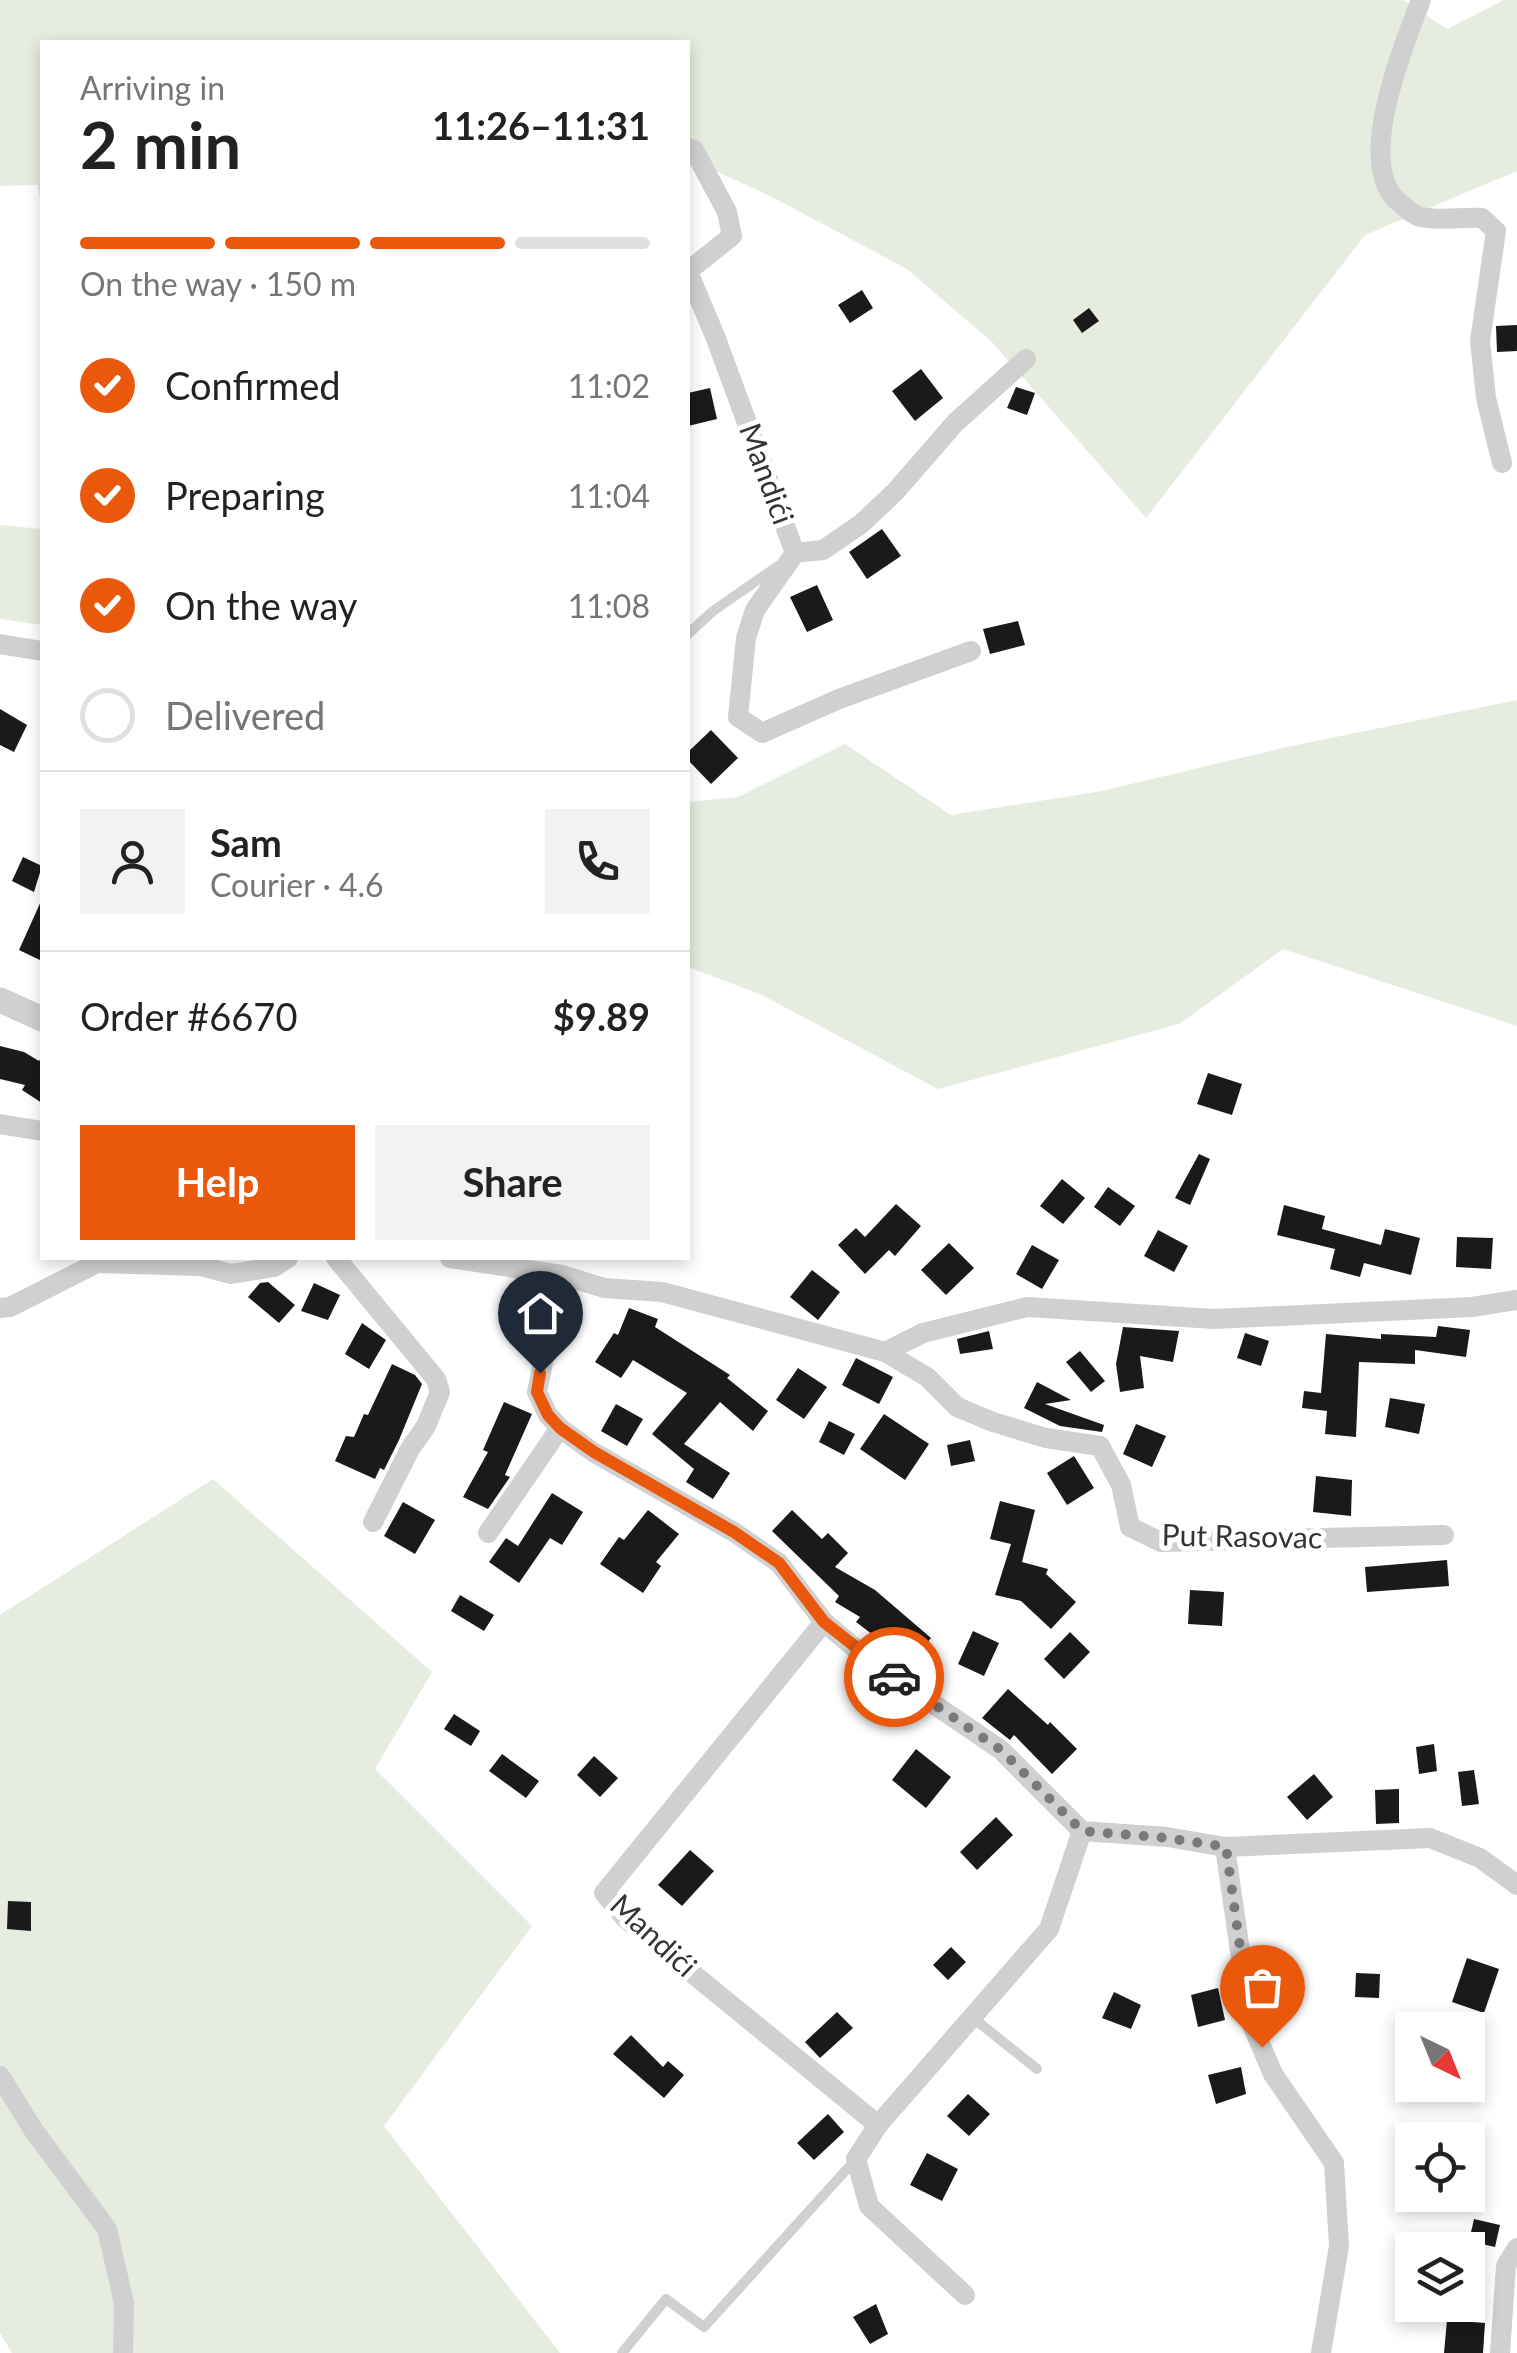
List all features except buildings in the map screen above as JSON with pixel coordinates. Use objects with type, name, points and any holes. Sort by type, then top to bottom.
[{"type":"street","points":[[1422,0],[1402,50],[1382,130],[1382,174],[1394,199],[1417,216],[1482,218],[1496,231],[1480,341],[1486,398],[1502,464]]},
{"type":"street","name":"Mandići","points":[[690,149],[727,212],[732,236],[690,270]]},
{"type":"street","name":"Mandići","points":[[690,277],[795,553],[754,610],[746,638],[738,717],[762,733],[838,699],[971,650]]},
{"type":"street","points":[[795,553],[823,550],[862,524],[896,492],[955,424],[1026,359]]},
{"type":"street","points":[[0,644],[40,650]]},
{"type":"street","points":[[0,1000],[40,1018]]},
{"type":"street","points":[[0,1124],[40,1131]]},
{"type":"street","points":[[0,1308],[96,1264],[201,1266],[231,1274],[274,1267],[285,1260]]},
{"type":"street","points":[[338,1260],[436,1380],[440,1392],[426,1426],[373,1522]]},
{"type":"street","points":[[464,1260],[534,1270],[552,1319],[537,1392],[548,1415],[560,1428],[779,1563],[824,1622],[869,1660],[1001,1750],[1082,1831],[1226,1847],[1430,1838],[1480,1858],[1517,1885]]},
{"type":"street","name":"Put Rasovac","points":[[534,1270],[604,1288],[662,1292],[885,1352],[926,1378],[957,1407],[1046,1438],[1100,1446],[1121,1484],[1130,1528],[1161,1542],[1444,1535]]},
{"type":"street","points":[[885,1352],[923,1334],[1027,1307],[1214,1319],[1472,1308],[1517,1300]]},
{"type":"street","points":[[488,1532],[560,1428]]},
{"type":"street","name":"Mandići","points":[[824,1622],[604,1892],[626,1919],[878,2125]]},
{"type":"street","points":[[965,2296],[869,2206],[856,2159],[878,2125],[1049,1928],[1082,1831]]},
{"type":"street","points":[[1226,1847],[1250,2020],[1273,2074],[1334,2163],[1338,2246],[1321,2353]]},
{"type":"street","points":[[0,2076],[34,2130],[107,2229],[124,2303],[123,2353]]},
{"type":"street","points":[[1500,2353],[1506,2266],[1517,2248]]},
{"type":"lane","points":[[690,632],[795,553]]},
{"type":"lane","points":[[972,2018],[1038,2069]]},
{"type":"lane","points":[[622,2353],[666,2298],[704,2327],[856,2159]]},
{"type":"shaded area","points":[[0,0],[1403,0],[1447,29],[1504,0],[1517,0],[1517,171],[1365,235],[1146,518],[991,341],[907,269],[774,198],[690,159],[690,40],[40,40],[40,196],[37,185],[0,186]]},
{"type":"shaded area","points":[[0,525],[40,529],[40,625],[0,619]]},
{"type":"shaded area","points":[[1517,700],[1517,1026],[1283,949],[1179,1024],[938,1089],[762,995],[690,968],[690,802],[738,797],[845,744],[951,815],[1102,791],[1282,748]]},
{"type":"shaded area","points":[[213,1479],[432,1672],[375,1769],[532,1926],[384,2126],[560,2353],[12,2353],[0,2333],[0,1615]]},
{"type":"way so far","points":[[894,1677],[1001,1750],[1082,1831],[1226,1847],[1250,2020],[1262,2047]]},
{"type":"route","points":[[540,1373],[537,1392],[548,1415],[560,1428],[779,1563],[824,1622],[894,1677]]}]
